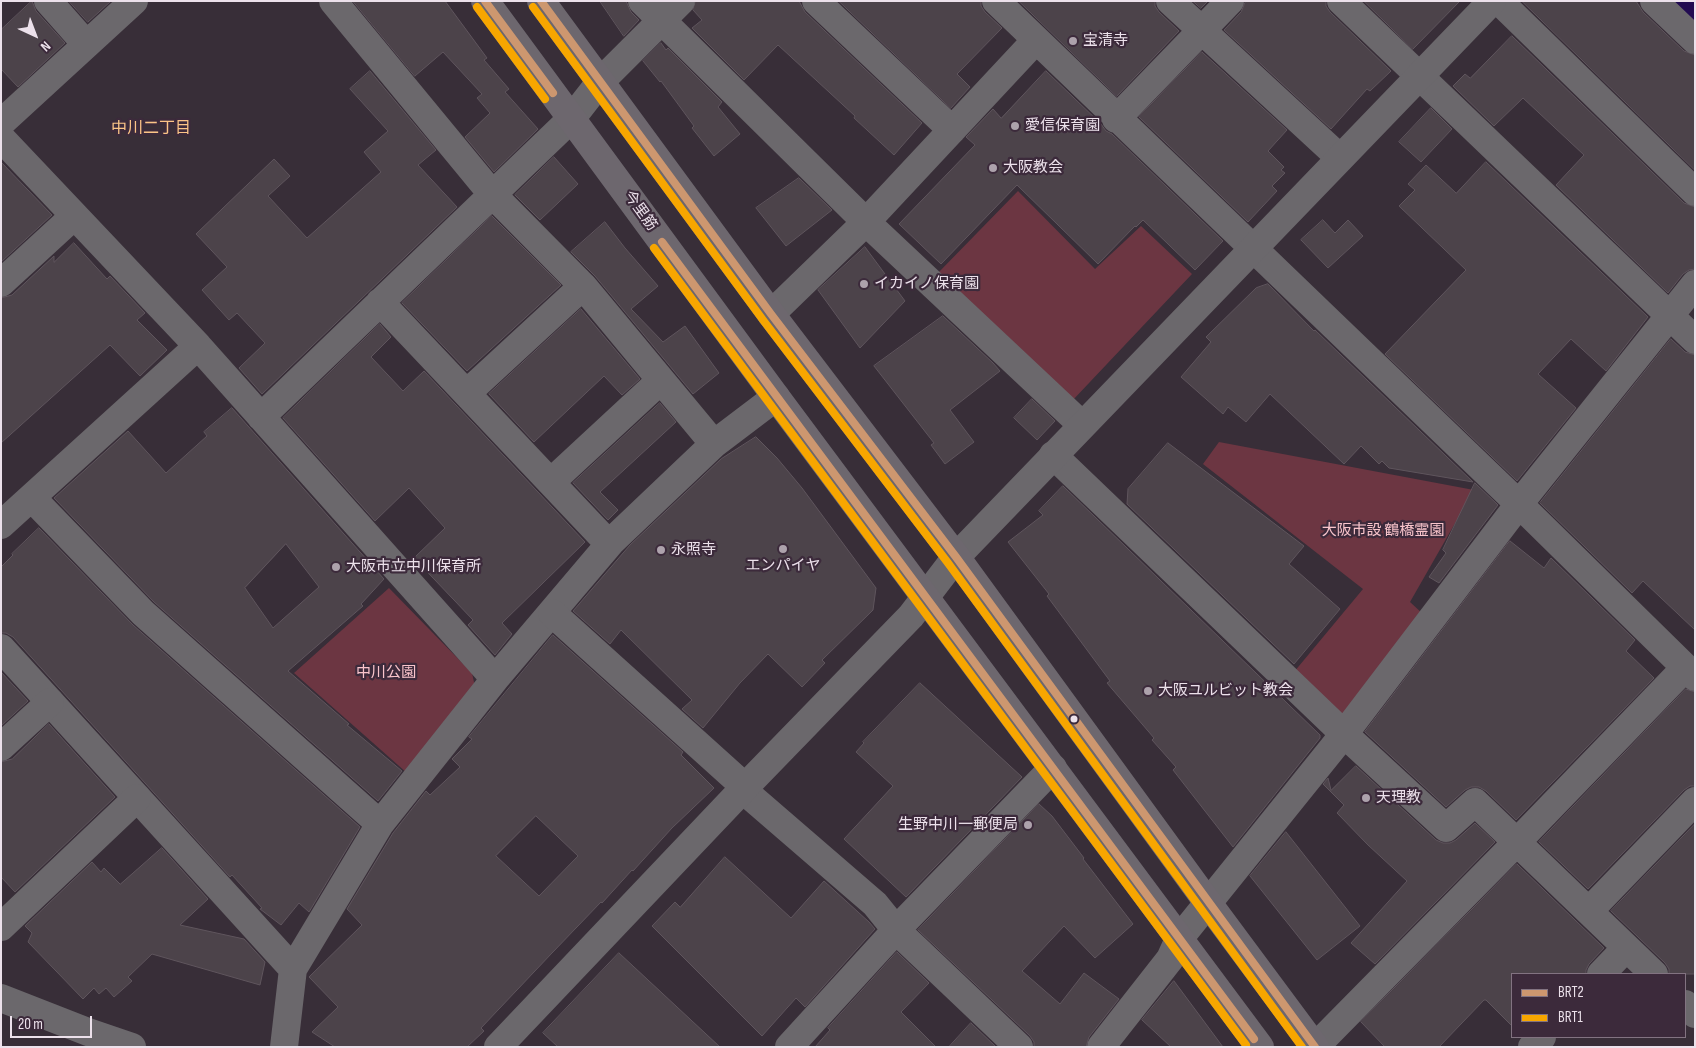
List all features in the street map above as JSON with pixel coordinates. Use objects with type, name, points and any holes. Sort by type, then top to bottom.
[{"type":"main road","name":"今里筋","points":[[485,1],[776,397],[1053,768],[1174,949],[1260,1047]]},
{"type":"main road","points":[[540,1],[771,314],[956,556],[1315,1047]]},
{"type":"street","points":[[48,1],[86,44]]},
{"type":"street","points":[[1,122],[134,1]]},
{"type":"street","points":[[333,1],[492,194],[583,286],[714,444]]},
{"type":"street","points":[[642,1],[672,11],[866,222],[1082,425]]},
{"type":"street","points":[[816,1],[952,130]]},
{"type":"street","points":[[996,1],[1519,504],[1690,672],[1517,842],[1315,1047]]},
{"type":"street","points":[[1170,1],[1340,158]]},
{"type":"street","points":[[1116,118],[1230,1]]},
{"type":"street","points":[[1341,1],[1695,340]]},
{"type":"street","points":[[498,1047],[744,788],[911,616],[956,556],[1492,1]]},
{"type":"street","points":[[1499,1],[1695,192]]},
{"type":"street","points":[[1654,1],[1695,40]]},
{"type":"street","points":[[260,417],[572,118],[600,82],[672,11]]},
{"type":"street","points":[[771,314],[866,222],[1036,40]]},
{"type":"street","points":[[1,138],[198,346],[495,679]]},
{"type":"street","points":[[1,283],[74,216]]},
{"type":"street","points":[[1101,1047],[1208,903],[1344,734],[1519,504],[1695,284]]},
{"type":"street","points":[[467,393],[583,286]]},
{"type":"street","points":[[380,302],[609,544]]},
{"type":"street","points":[[1,526],[198,346]]},
{"type":"street","points":[[551,482],[660,380]]},
{"type":"street","points":[[284,1047],[292,969],[380,824],[495,679],[609,544],[714,444],[776,397]]},
{"type":"street","points":[[1053,455],[1344,734],[1446,828],[1475,802],[1653,973]]},
{"type":"street","points":[[32,498],[143,613],[380,824]]},
{"type":"street","points":[[552,613],[744,788],[875,904],[896,930],[1019,1047]]},
{"type":"street","points":[[1,648],[292,969]]},
{"type":"street","points":[[1,748],[50,702]]},
{"type":"street","points":[[789,1047],[896,930],[1053,768]]},
{"type":"street","points":[[1,927],[137,798]]},
{"type":"street","points":[[1588,911],[1695,801]]},
{"type":"street","points":[[1602,973],[1626,948]]},
{"type":"street","points":[[1,998],[132,1047]]},
{"type":"street","points":[[1686,1005],[1695,1014]]},
{"type":"street","points":[[1532,1047],[1541,1038]]},
{"type":"green space","points":[[1018,191],[1095,269],[1141,226],[1192,274],[1072,401],[937,274]]},
{"type":"green space","name":"大阪市設 鶴橋霊園","points":[[1219,442],[1474,490],[1410,602],[1423,614],[1342,716],[1294,672],[1363,589],[1203,464]]},
{"type":"green space","name":"中川公園","points":[[389,588],[472,673],[475,687],[407,773],[294,673]]},
{"type":"shaded area","points":[[1666,1],[1695,1],[1695,29]]},
{"type":"building","points":[[32,1],[36,11],[65,43],[18,87],[1,69],[1,30]]},
{"type":"building","points":[[69,1],[111,1],[88,22]]},
{"type":"building","points":[[353,1],[445,1],[487,58],[484,60],[509,89],[505,92],[538,129],[494,172],[465,137],[490,113],[477,98],[482,94],[443,52],[415,76]]},
{"type":"building","points":[[600,1],[626,1],[631,12],[639,20],[624,36]]},
{"type":"building","points":[[696,1],[799,1],[805,12],[922,123],[894,155],[778,45],[744,80],[692,28],[702,20],[693,10]]},
{"type":"building","points":[[839,1],[981,1],[981,6],[985,12],[1002,28],[957,74],[970,87],[951,108]]},
{"type":"building","points":[[1019,1],[1155,1],[1155,6],[1159,12],[1179,31],[1117,96]]},
{"type":"building","points":[[1193,1],[1208,1],[1201,8]]},
{"type":"building","points":[[1246,1],[1326,1],[1326,6],[1330,12],[1391,71],[1370,91],[1367,89],[1331,129],[1224,30],[1241,12]]},
{"type":"building","points":[[1364,1],[1460,1],[1413,49]]},
{"type":"building","points":[[1522,1],[1636,1],[1643,12],[1684,51],[1695,55],[1695,170]]},
{"type":"building","points":[[1512,36],[1684,203],[1695,207],[1695,269],[1683,274],[1668,293],[1556,185],[1584,155],[1523,98],[1494,126],[1453,86],[1465,74],[1470,78]]},
{"type":"building","points":[[661,43],[666,50],[668,48],[722,102],[718,107],[740,134],[714,156],[692,128],[694,126],[661,81],[643,61]]},
{"type":"building","points":[[1202,52],[1287,130],[1268,151],[1284,167],[1281,170],[1285,173],[1272,186],[1277,191],[1248,222],[1139,117]]},
{"type":"building","points":[[370,71],[436,150],[418,165],[457,207],[262,394],[239,368],[265,343],[237,313],[229,320],[202,290],[227,267],[196,234],[274,159],[290,176],[268,196],[307,238],[381,172],[364,152],[388,131],[350,89]]},
{"type":"building","points":[[1046,71],[1106,131],[1112,134],[1223,241],[1195,270],[1143,220],[1098,264],[1017,185],[941,264],[899,224],[975,145],[966,137],[993,109],[1001,118]]},
{"type":"building","points":[[1431,108],[1452,129],[1421,162],[1399,142]]},
{"type":"building","points":[[554,157],[578,184],[540,220],[515,195]]},
{"type":"building","points":[[1,162],[52,215],[1,262]]},
{"type":"building","points":[[1486,162],[1648,317],[1606,371],[1571,339],[1538,374],[1576,408],[1517,481],[1385,354],[1466,270],[1399,206],[1415,190],[1408,184],[1426,165],[1456,193]]},
{"type":"building","points":[[799,178],[832,210],[786,246],[756,208]]},
{"type":"building","points":[[492,216],[561,285],[467,371],[402,303]]},
{"type":"building","points":[[1323,220],[1335,233],[1348,220],[1363,236],[1328,268],[1301,240]]},
{"type":"building","points":[[605,222],[658,286],[631,309],[663,342],[685,326],[719,373],[693,394],[595,276],[571,252]]},
{"type":"building","points":[[74,243],[107,279],[110,276],[145,313],[137,320],[167,350],[140,376],[110,345],[1,443],[1,298],[12,295],[54,256],[54,262]]},
{"type":"building","points":[[865,247],[905,301],[860,348],[818,290]]},
{"type":"building","points":[[1268,284],[1314,331],[1473,482],[1389,468],[1382,461],[1379,464],[1361,446],[1344,464],[1270,394],[1246,422],[1228,407],[1223,414],[1181,377],[1211,342],[1206,337],[1256,288]]},
{"type":"building","points":[[581,309],[640,379],[622,395],[604,376],[534,442],[489,394]]},
{"type":"building","points":[[943,316],[1000,371],[950,410],[974,442],[945,464],[931,445],[934,443],[874,366]]},
{"type":"building","points":[[380,324],[391,337],[371,357],[403,391],[424,371],[585,542],[502,623],[512,634],[495,655],[468,625],[473,620],[414,558],[445,528],[409,488],[375,521],[283,418]]},
{"type":"building","points":[[1671,339],[1685,352],[1695,355],[1695,630],[1643,581],[1632,593],[1540,503]]},
{"type":"building","points":[[1032,399],[1055,421],[1037,440],[1014,418]]},
{"type":"building","points":[[660,403],[676,422],[600,492],[618,510],[608,520],[573,483]]},
{"type":"building","points":[[232,408],[384,579],[361,604],[363,606],[288,671],[349,724],[347,725],[402,771],[378,801],[154,602],[54,498],[128,431],[166,473],[207,436],[204,432]],"holes":[[[286,544],[319,587],[273,628],[245,588]]]},
{"type":"building","points":[[756,437],[777,458],[802,488],[876,588],[873,610],[822,660],[825,663],[802,687],[768,654],[740,683],[703,728],[682,709],[692,700],[621,630],[610,644],[573,611],[630,545],[721,459]]},
{"type":"building","points":[[1168,443],[1304,546],[1289,564],[1340,609],[1294,664],[1127,504],[1128,489]]},
{"type":"building","points":[[1475,483],[1498,505],[1439,583],[1429,577],[1446,553],[1443,550]]},
{"type":"building","points":[[1063,486],[1320,735],[1320,738],[1233,847],[1173,770],[1176,767],[1152,740],[1154,738],[1107,683],[1110,681],[1047,596],[1049,594],[1008,542],[1043,515],[1039,511]]},
{"type":"building","points":[[39,528],[133,625],[360,827],[309,912],[299,903],[281,925],[260,909],[262,908],[232,875],[230,877],[13,637],[6,633],[1,633],[1,567]]},
{"type":"building","points":[[1510,541],[1544,568],[1551,558],[1635,640],[1626,651],[1654,678],[1516,820],[1486,791],[1479,787],[1471,787],[1465,790],[1446,807],[1365,732]]},
{"type":"building","points":[[553,635],[683,752],[681,755],[714,788],[672,828],[633,871],[552,953],[481,1028],[484,1031],[467,1047],[335,1047],[312,1032],[338,1007],[309,977],[362,925],[347,909],[393,833],[426,791],[430,795],[460,767],[452,759],[472,739],[469,737]],"holes":[[[536,816],[578,856],[539,896],[496,856]]]},
{"type":"building","points":[[1,672],[28,701],[1,726]]},
{"type":"building","points":[[920,683],[1022,777],[906,897],[844,839],[893,786],[856,752],[863,742]]},
{"type":"building","points":[[1686,689],[1695,692],[1695,786],[1690,786],[1684,790],[1588,889],[1539,842]]},
{"type":"building","points":[[49,724],[115,797],[15,892],[1,877],[1,762],[12,759]]},
{"type":"building","points":[[1356,766],[1436,840],[1450,843],[1475,823],[1495,842],[1375,964],[1351,943],[1407,881],[1337,813],[1344,805],[1323,784],[1328,778],[1331,790]]},
{"type":"building","points":[[1039,804],[1052,816],[1133,924],[1095,958],[1064,926],[1022,971],[1060,1004],[1084,973],[1119,999],[1089,1037],[1086,1047],[1034,1047],[1034,1042],[1030,1036],[918,930]]},
{"type":"building","points":[[1695,824],[1695,974],[1669,973],[1665,963],[1611,911]]},
{"type":"building","points":[[1286,832],[1360,926],[1317,960],[1250,876]]},
{"type":"building","points":[[162,848],[208,899],[180,925],[244,939],[265,962],[260,985],[152,954],[128,977],[132,981],[114,997],[106,988],[99,994],[94,988],[83,999],[28,942],[32,933],[25,926],[92,862],[101,872],[104,868],[120,884]]},
{"type":"building","points":[[725,857],[791,918],[824,881],[875,929],[805,1007],[796,998],[762,1036],[652,926],[675,902],[680,907]]},
{"type":"building","points":[[1517,864],[1604,948],[1589,964],[1586,973],[1511,973],[1511,1025],[1484,1000],[1439,1047],[1385,1047],[1361,1022]]},
{"type":"building","points":[[897,952],[929,983],[901,1012],[936,1047],[815,1047],[830,1030],[828,1028]]},
{"type":"building","points":[[619,953],[720,1047],[558,1047],[543,1033]]},
{"type":"building","points":[[1174,981],[1223,1047],[1171,1047],[1142,1020]]},
{"type":"building","points":[[971,1023],[996,1047],[949,1047]]},
{"type":"transit line","name":"BRT2","points":[[485,1],[553,93]]},
{"type":"transit line","name":"BRT2","points":[[541,1],[771,314],[956,557],[1315,1047]]},
{"type":"transit line","name":"BRT1","points":[[477,7],[545,99]]},
{"type":"transit line","name":"BRT1","points":[[533,7],[763,320],[948,563],[1302,1047]]},
{"type":"transit line","name":"BRT2","points":[[662,242],[1254,1039]]},
{"type":"transit line","name":"BRT1","points":[[654,248],[1246,1045]]},
{"type":"place","name":"宝清寺","points":[[1073,41]]},
{"type":"place","name":"愛信保育園","points":[[1015,126]]},
{"type":"place","name":"大阪教会","points":[[993,168]]},
{"type":"place","name":"イカイノ保育園","points":[[864,284]]},
{"type":"place","name":"エンパイヤ","points":[[783,549]]},
{"type":"place","name":"永照寺","points":[[661,550]]},
{"type":"place","name":"大阪市立中川保育所","points":[[336,567]]},
{"type":"place","name":"大阪ユルビット教会","points":[[1148,691]]},
{"type":"place","name":"天理教","points":[[1366,798]]},
{"type":"place","name":"生野中川一郵便局","points":[[1028,825]]},
{"type":"district","name":"中川二丁目","points":[[151,129]]}]
